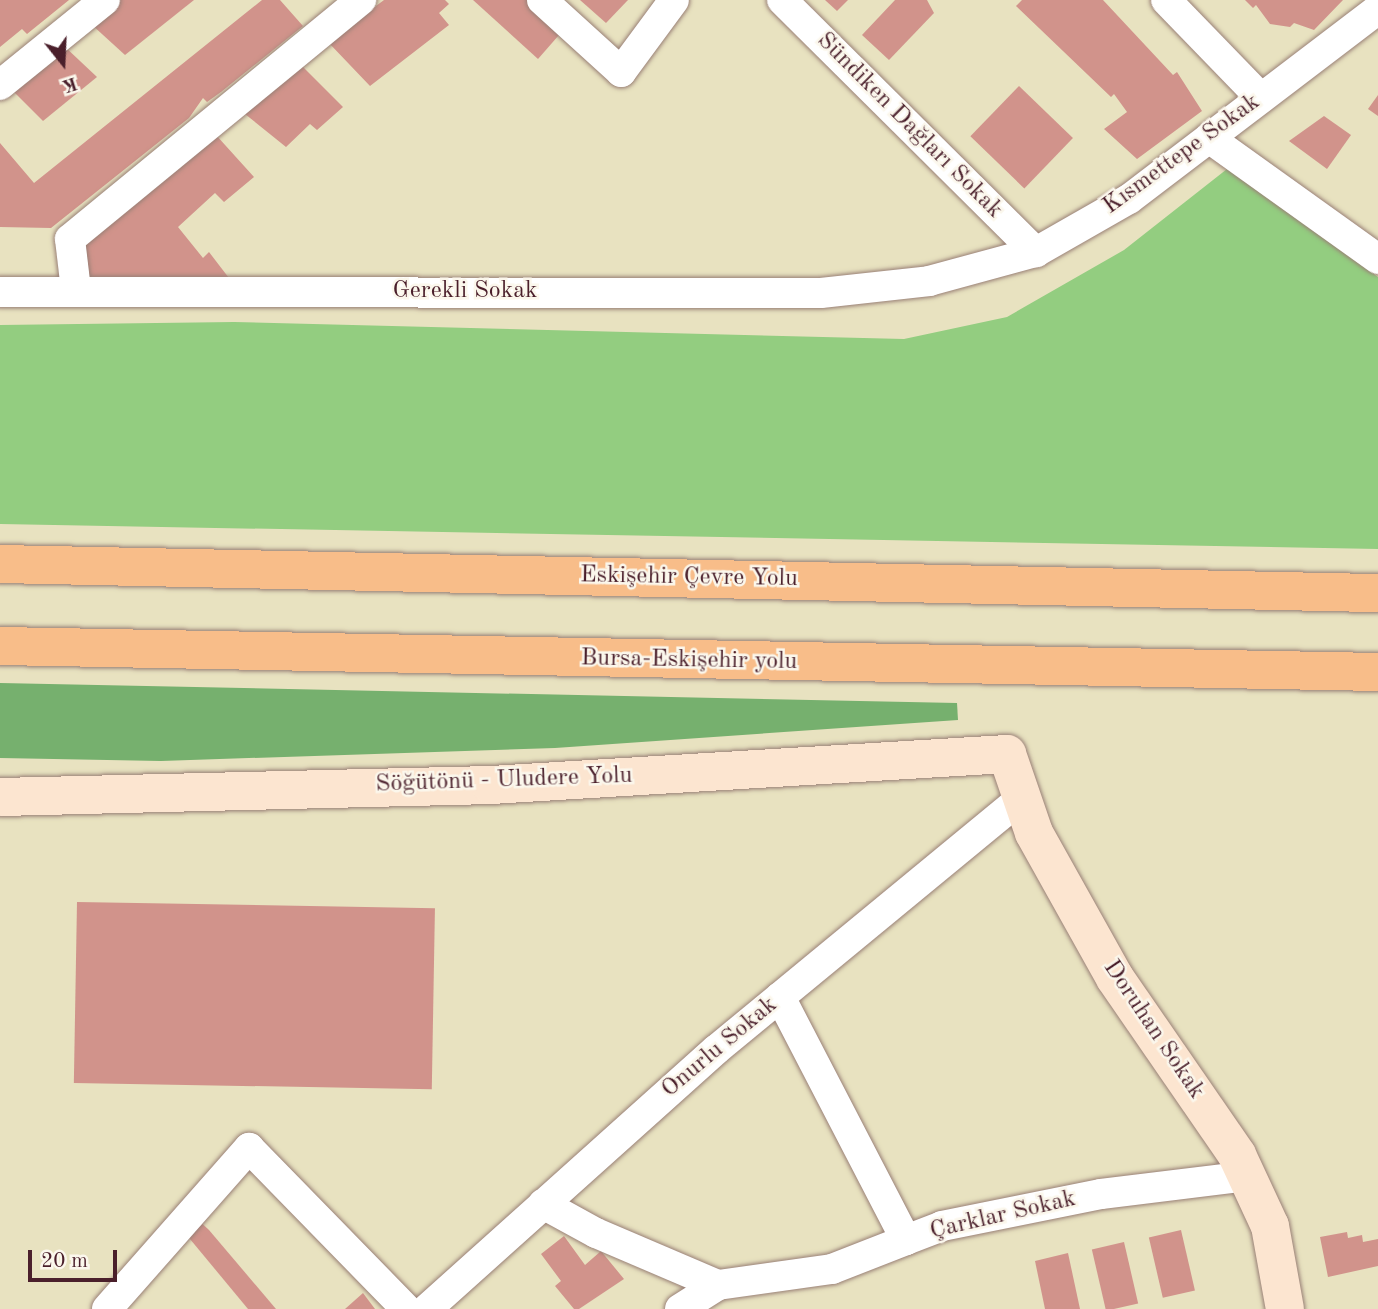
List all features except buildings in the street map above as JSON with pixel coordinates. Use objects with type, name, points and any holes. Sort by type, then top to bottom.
[{"type":"highway","name":"Eskişehir Çevre Yolu","points":[[0,564],[1378,593]]},
{"type":"highway","points":[[1314,593],[1378,585]]},
{"type":"highway","name":"Bursa-Eskişehir yolu","points":[[0,646],[1378,672]]},
{"type":"highway","points":[[1312,671],[1378,696]]},
{"type":"street","points":[[0,85],[105,0]]},
{"type":"street","points":[[76,290],[70,239],[361,0]]},
{"type":"street","points":[[542,0],[621,72],[674,0]]},
{"type":"street","name":"Sündiken Dağları Sokak","points":[[782,0],[1036,252]]},
{"type":"street","points":[[1166,0],[1261,98]]},
{"type":"street","name":"Kısmettepe Sokak","points":[[929,281],[1036,252],[1129,199],[1376,14]]},
{"type":"street","points":[[1209,138],[1378,259]]},
{"type":"street","name":"Gerekli Sokak","points":[[0,292],[821,293],[929,281]]},
{"type":"street","name":"Söğütönü - Uludere Yolu","points":[[0,797],[491,785],[1007,754]]},
{"type":"street","name":"Doruhan Sokak","points":[[1007,754],[1034,833],[1115,978],[1247,1176],[1270,1226],[1285,1309]]},
{"type":"street","name":"Onurlu Sokak","points":[[445,1303],[543,1204],[780,997],[1022,798]]},
{"type":"street","name":"Çarklar Sokak","points":[[780,997],[906,1240],[942,1226],[1101,1194],[1247,1176]]},
{"type":"street","points":[[107,1309],[249,1148],[406,1309]]},
{"type":"street","points":[[543,1204],[596,1233],[718,1285]]},
{"type":"street","points":[[680,1309],[718,1285],[832,1269],[906,1240]]},
{"type":"green space","points":[[1227,169],[1378,277],[1378,549],[0,524],[0,325],[234,322],[904,339],[1007,317],[1124,250]]},
{"type":"green space","points":[[0,683],[957,703],[958,720],[555,748],[161,761],[0,758]]}]
